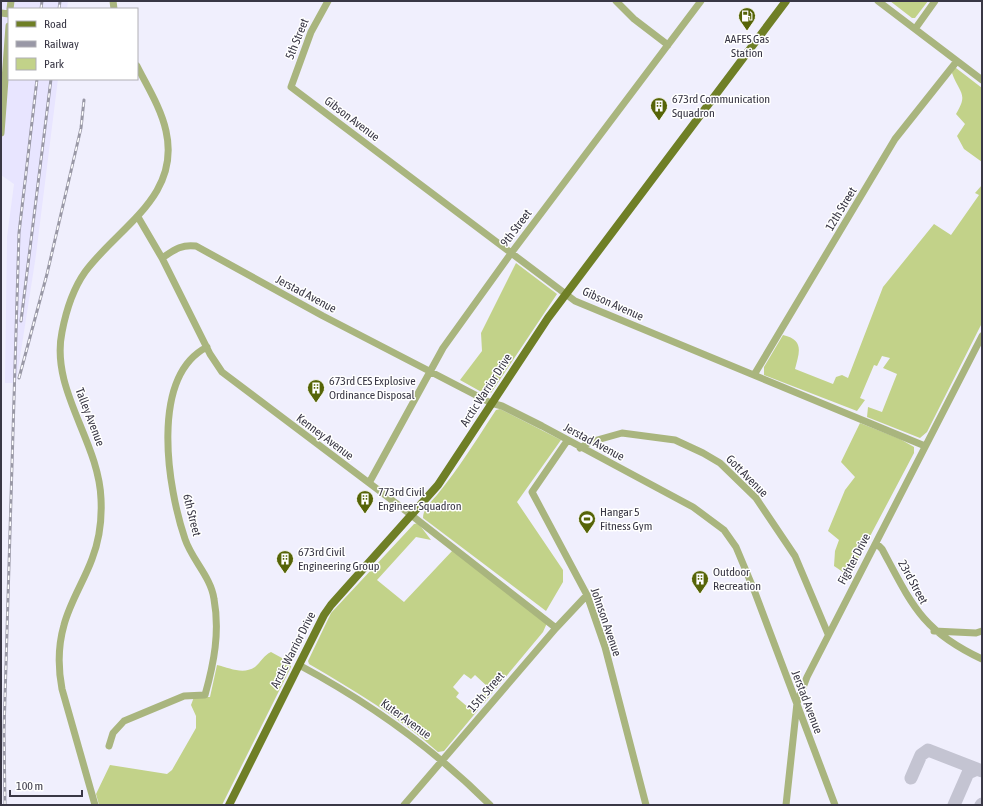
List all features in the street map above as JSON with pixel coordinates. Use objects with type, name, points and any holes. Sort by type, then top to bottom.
[{"type":"main road","name":"Arctic Warrior Drive","points":[[229,805],[331,605],[412,516],[438,485],[548,318],[786,1]]},
{"type":"street","name":"5th Street","points":[[291,87],[310,32],[328,1]]},
{"type":"street","points":[[616,1],[634,19],[668,45]]},
{"type":"street","name":"9th Street","points":[[369,483],[429,370],[454,331],[701,1]]},
{"type":"street","points":[[878,1],[982,80]]},
{"type":"street","points":[[915,28],[935,1]]},
{"type":"street","points":[[1,133],[8,38]]},
{"type":"street","name":"12th Street","points":[[754,375],[895,139],[956,61]]},
{"type":"street","name":"Talley Avenue","points":[[95,805],[62,689],[59,673],[59,653],[64,623],[97,544],[101,516],[101,498],[94,460],[66,385],[61,367],[60,350],[61,333],[69,303],[84,274],[95,260],[138,216],[161,184],[165,175],[168,154],[163,119],[138,68]]},
{"type":"street","name":"Gibson Avenue","points":[[291,87],[512,252],[575,301],[925,446]]},
{"type":"street","name":"Kenney Avenue","points":[[138,216],[162,258],[207,347],[222,372],[369,483],[556,628]]},
{"type":"street","name":"Jerstad Avenue","points":[[162,258],[178,247],[186,245],[196,246],[323,316],[491,403],[502,406],[693,507],[724,530],[736,547],[835,805]]},
{"type":"street","name":"Fighter Drive","points":[[786,805],[797,703],[807,677],[982,336]]},
{"type":"street","name":"6th Street","points":[[109,746],[113,733],[124,721],[184,696],[205,695],[212,670],[216,645],[214,598],[185,539],[170,470],[168,433],[169,413],[179,379],[192,357],[207,347]]},
{"type":"street","name":"Gott Avenue","points":[[580,448],[590,442],[622,433],[675,440],[704,453],[720,463],[756,498],[795,556],[828,634]]},
{"type":"street","name":"Johnson Avenue","points":[[567,441],[532,492],[587,595],[605,647],[646,805]]},
{"type":"street","name":"23rd Street","points":[[876,542],[882,549],[920,616],[934,631],[952,644],[982,659]]},
{"type":"street","name":"15th Street","points":[[404,805],[556,628],[587,595]]},
{"type":"street","points":[[934,631],[982,631]]},
{"type":"street","name":"Kuter Avenue","points":[[299,666],[363,702],[397,725],[442,760],[490,805]]},
{"type":"shaded area","points":[[1,1],[68,1],[67,8],[8,8],[8,80],[58,80],[36,255],[16,383],[5,383],[7,237],[14,184],[1,175]]},
{"type":"green space","points":[[890,1],[928,1],[915,18],[912,18]]},
{"type":"green space","points":[[953,68],[956,68],[982,88],[982,162],[964,149],[957,136],[965,124],[956,114],[962,102],[962,93],[952,73]]},
{"type":"green space","points":[[982,185],[982,323],[927,432],[920,438],[867,417],[868,407],[882,412],[897,374],[883,368],[890,358],[882,356],[877,366],[874,365],[860,398],[865,400],[857,411],[764,375],[764,367],[783,335],[795,340],[798,344],[799,353],[795,369],[833,384],[836,377],[842,375],[848,378],[883,287],[934,224],[951,235],[979,195],[975,193]]},
{"type":"green space","points":[[516,263],[557,294],[491,393],[485,394],[460,380],[482,351],[481,333]]},
{"type":"green space","points":[[500,409],[561,440],[517,502],[563,570],[563,582],[546,611],[423,518],[424,512],[428,506],[468,453],[496,410]]},
{"type":"green space","points":[[860,423],[900,439],[914,447],[914,453],[849,576],[834,566],[835,551],[839,540],[828,531],[845,490],[855,477],[841,462]]},
{"type":"green space","points":[[418,523],[431,540],[416,537],[377,580],[404,602],[453,550],[547,623],[543,632],[484,703],[481,704],[477,700],[488,687],[475,675],[471,679],[464,674],[453,687],[459,693],[456,697],[469,708],[472,706],[478,710],[444,751],[438,752],[408,727],[360,694],[309,664],[308,661],[331,613],[414,524]]},
{"type":"green space","points":[[271,652],[291,663],[291,667],[222,805],[99,805],[96,794],[110,765],[167,774],[172,770],[196,728],[196,716],[191,705],[194,697],[210,697],[217,665],[241,671],[246,670],[255,667],[266,655]]},
{"type":"taxiway","points":[[911,778],[921,755],[928,750],[982,771]]},
{"type":"taxiway","points":[[954,805],[968,773],[977,769]]},
{"type":"railway","points":[[41,8],[42,1]]},
{"type":"railway","points":[[59,8],[60,1]]},
{"type":"railway","points":[[5,805],[4,731],[19,233],[37,80]]},
{"type":"railway","points":[[21,321],[51,80]]},
{"type":"railway","points":[[19,378],[47,274],[81,128],[84,100]]},
{"type":"place","name":"AAFES Gas Station","points":[[747,31]]},
{"type":"place","name":"673rd Communication Squadron","points":[[659,121]]},
{"type":"place","name":"673rd CES Explosive Ordinance Disposal","points":[[316,403]]},
{"type":"place","name":"773rd Civil Engineer Squadron","points":[[365,514]]},
{"type":"place","name":"Hangar 5 Fitness Gym","points":[[587,534]]},
{"type":"place","name":"673rd Civil Engineering Group","points":[[285,574]]},
{"type":"place","name":"Outdoor Recreation","points":[[700,594]]}]
